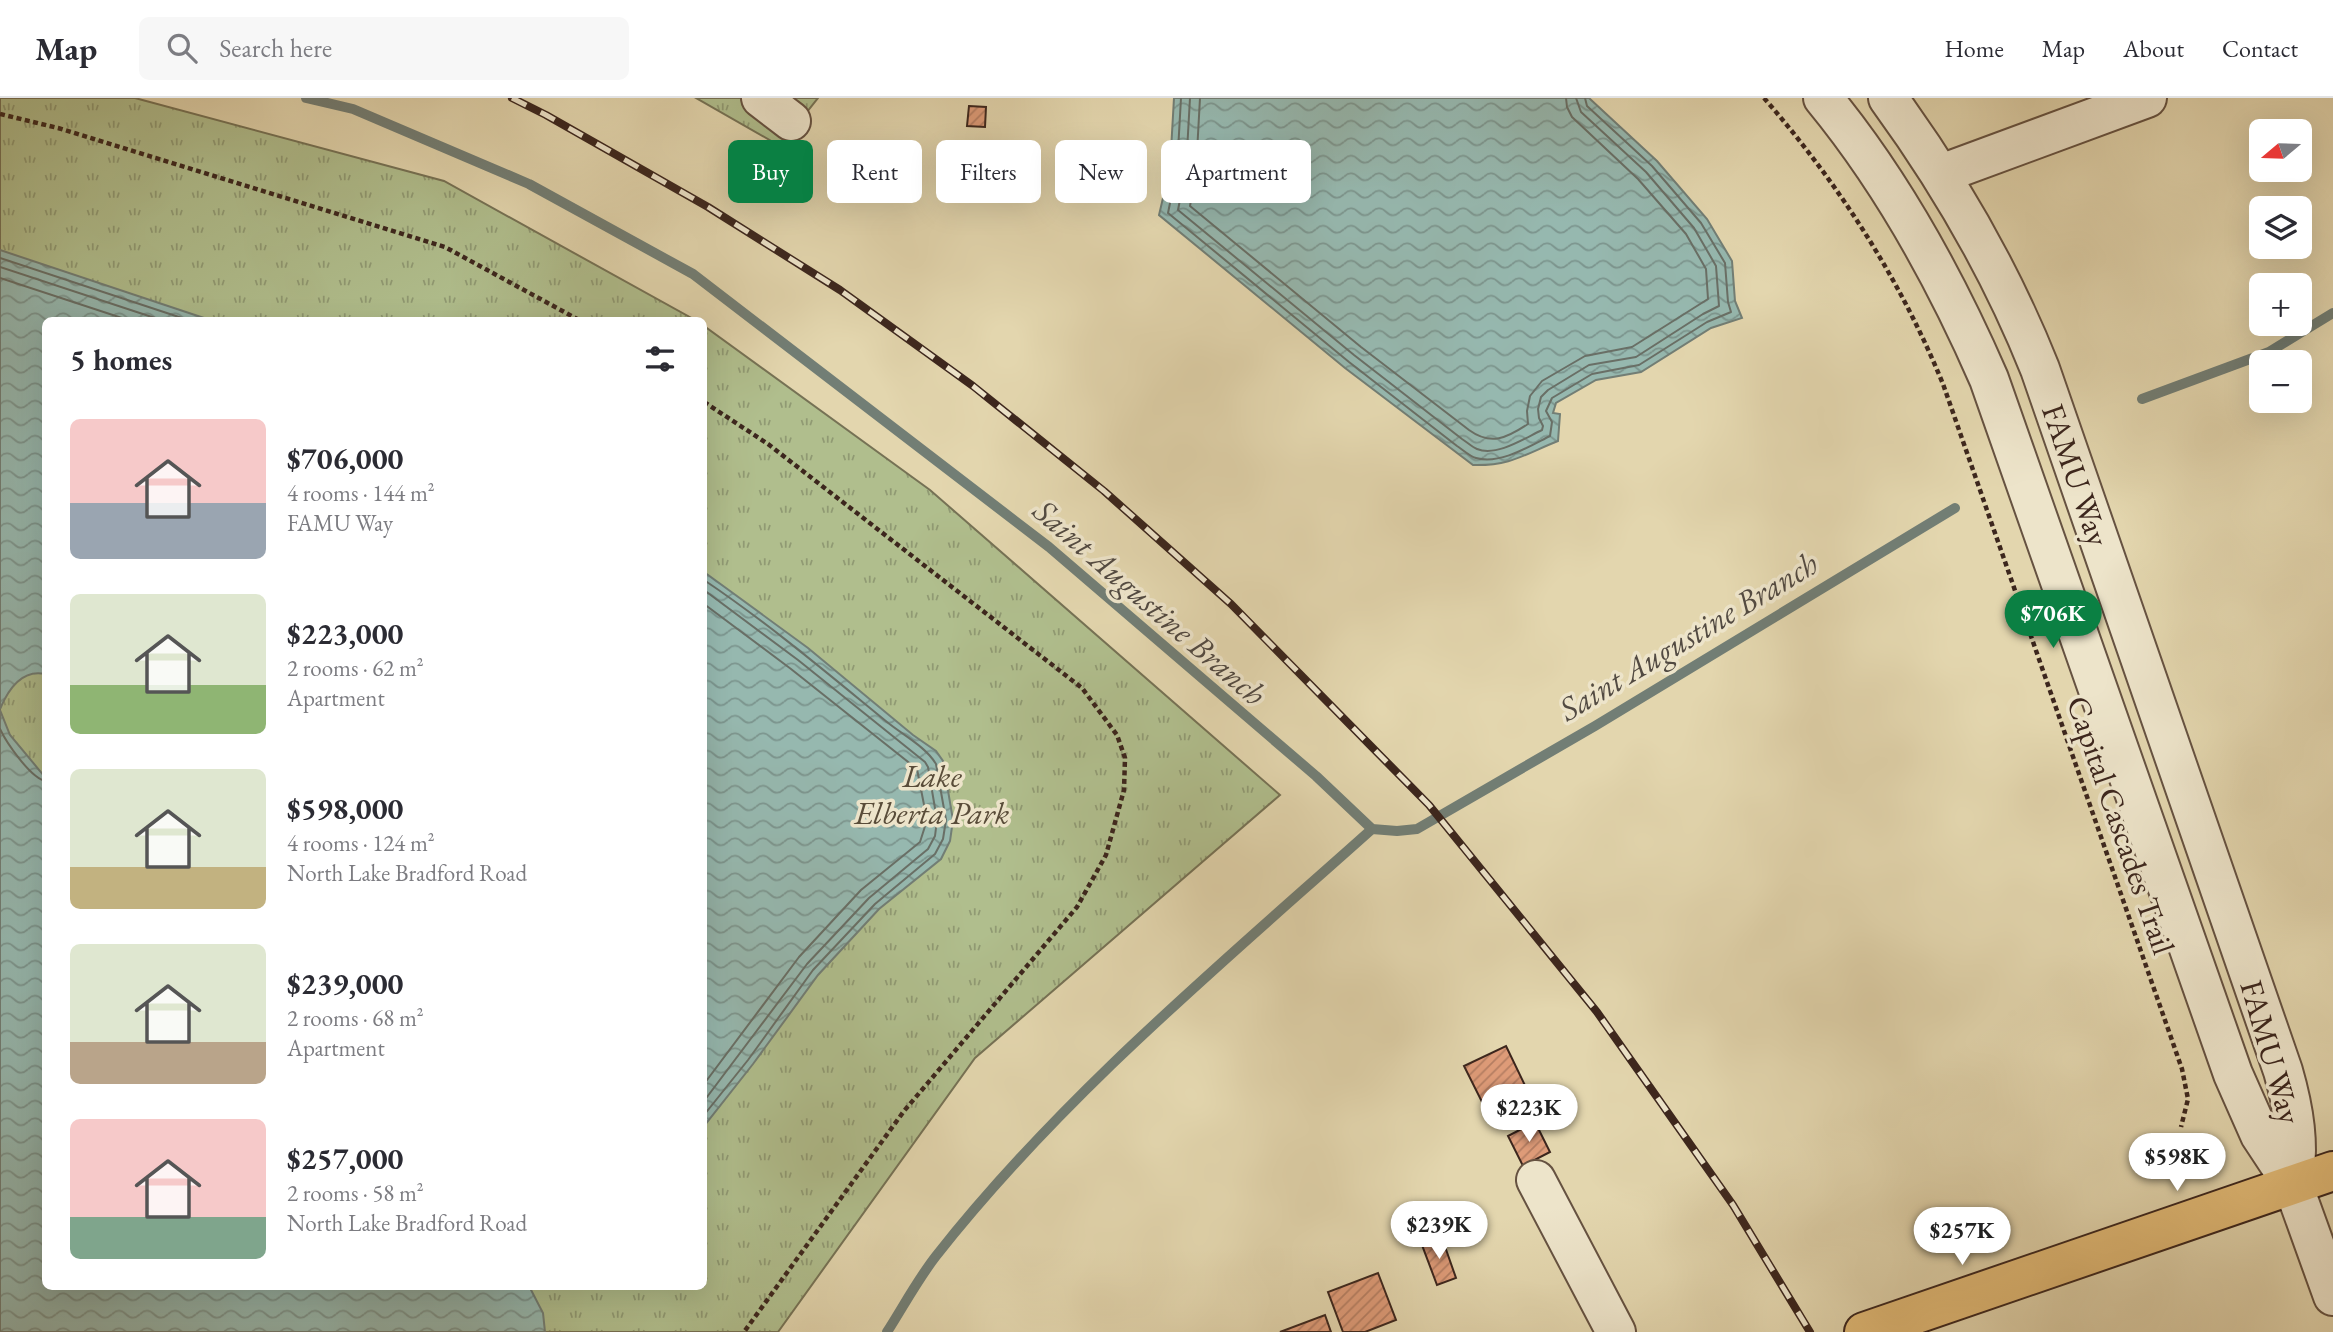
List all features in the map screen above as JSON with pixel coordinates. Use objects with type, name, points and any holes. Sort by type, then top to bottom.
[{"type":"main road","points":[[1864,1332],[2333,1171]]},
{"type":"street","points":[[761,98],[791,121]]},
{"type":"street","name":"FAMU Way","points":[[1823,98],[1875,167],[1919,236],[1949,290],[1989,379],[2233,1074],[2260,1135],[2293,1185]]},
{"type":"street","name":"FAMU Way","points":[[1888,98],[1941,174],[2005,288],[2040,369],[2283,1071],[2296,1140],[2293,1185]]},
{"type":"street","points":[[1941,174],[2147,98]]},
{"type":"street","points":[[1536,1180],[1616,1332]]},
{"type":"street","points":[[2293,1185],[2333,1296]]},
{"type":"path","name":"Capital Cascades Trail","points":[[1764,98],[1811,154],[1862,227],[1900,291],[1934,363],[1955,415],[2182,1069],[2188,1098],[2181,1127]]},
{"type":"path","points":[[0,114],[58,128],[445,247],[573,317]]},
{"type":"path","points":[[707,404],[768,444],[1082,688],[1117,735],[1125,758],[1124,790],[1106,855],[1077,907],[904,1111],[744,1332]]},
{"type":"green space","name":"Lake Elberta Park","points":[[0,98],[135,98],[444,181],[690,317],[42,317],[42,1290],[707,1290],[707,328],[930,490],[1280,795],[975,1058],[778,1332],[0,1332]]},
{"type":"green space","points":[[696,98],[818,98],[785,140],[770,140]]},
{"type":"water","points":[[1174,98],[1589,98],[1657,161],[1707,219],[1732,261],[1735,301],[1742,318],[1711,328],[1641,372],[1596,380],[1556,403],[1553,413],[1560,414],[1558,441],[1508,461],[1473,465],[1345,368],[1159,215],[1162,203],[1311,203],[1311,140],[1172,140]]},
{"type":"water","points":[[0,250],[201,317],[42,317],[42,674],[29,675],[17,683],[0,709]]},
{"type":"water","points":[[707,574],[808,648],[936,751],[943,761],[953,820],[950,841],[941,859],[879,909],[818,975],[707,1122]]},
{"type":"water","points":[[0,710],[10,735],[42,773],[42,1290],[531,1290],[543,1313],[545,1332],[0,1332]]},
{"type":"building","points":[[969,106],[986,107],[985,127],[967,126]]},
{"type":"building","points":[[1506,1046],[1532,1100],[1491,1120],[1464,1066]]},
{"type":"building","points":[[1535,1122],[1550,1152],[1523,1166],[1508,1136]]},
{"type":"building","points":[[1442,1238],[1456,1278],[1437,1285],[1422,1245]]},
{"type":"building","points":[[1378,1273],[1396,1320],[1365,1332],[1343,1332],[1328,1292]]},
{"type":"building","points":[[1325,1315],[1331,1332],[1280,1332]]},
{"type":"waterway","name":"Saint Augustine Branch","points":[[306,98],[353,109],[529,184],[693,274],[1049,547],[1316,776],[1372,829],[1417,829],[1595,726],[1955,508]]},
{"type":"waterway","name":"Saint Augustine Branch","points":[[2142,399],[2269,352],[2333,313]]},
{"type":"waterway","points":[[887,1332],[936,1256],[1036,1141],[1145,1033],[1372,829]]},
{"type":"railway","points":[[512,98],[708,207],[840,290],[973,386],[1104,491],[1231,604],[1429,805],[1597,1012],[1733,1205],[1810,1332]]}]
